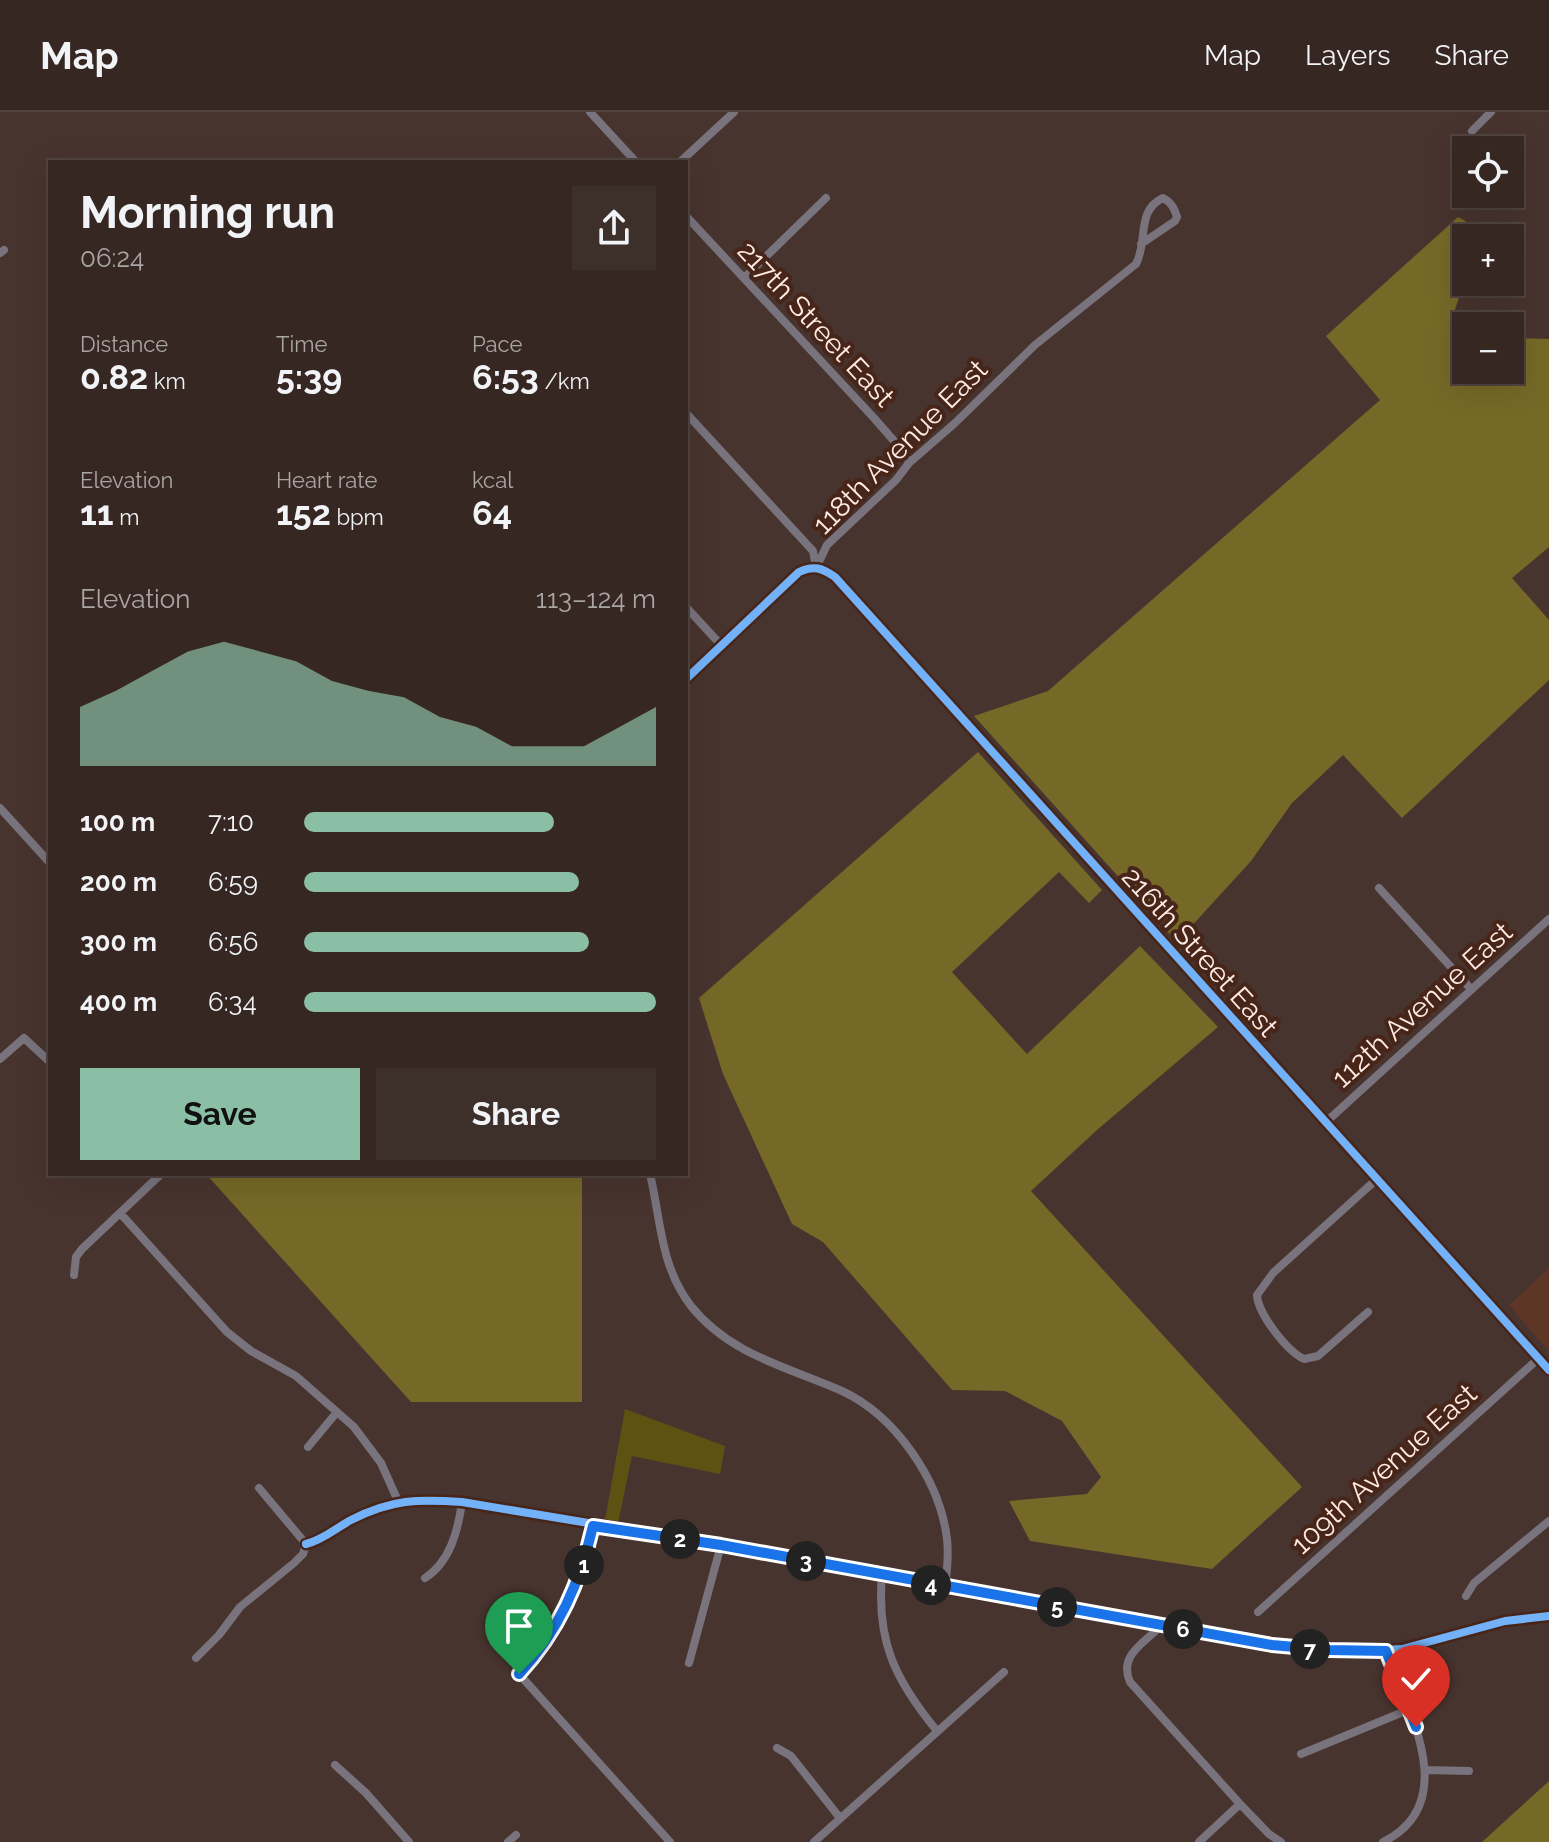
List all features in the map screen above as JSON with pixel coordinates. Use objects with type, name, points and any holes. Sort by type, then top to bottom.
[{"type":"street","points":[[590,112],[634,160]]},
{"type":"street","points":[[682,160],[734,112]]},
{"type":"street","points":[[1472,131],[1491,112]]},
{"type":"street","points":[[744,278],[826,198]]},
{"type":"street","name":"118th Avenue East","points":[[688,677],[799,572],[816,568],[827,545],[1035,345],[1136,264],[1145,216],[1163,198],[1169,201],[1177,217],[1175,221],[1141,244]]},
{"type":"street","name":"217th Street East","points":[[688,218],[902,450],[909,463]]},
{"type":"street","name":"216th Street East","points":[[688,415],[813,551],[816,568],[826,571],[841,583],[1549,1370]]},
{"type":"street","points":[[688,609],[721,645]]},
{"type":"street","points":[[0,808],[48,861]]},
{"type":"street","points":[[1379,888],[1471,989]]},
{"type":"street","name":"112th Avenue East","points":[[1325,1123],[1549,919]]},
{"type":"street","points":[[0,1059],[24,1038],[48,1060]]},
{"type":"street","points":[[74,1275],[75,1260],[82,1249],[159,1176]]},
{"type":"street","points":[[650,1176],[666,1257],[682,1292],[706,1322],[749,1354],[828,1385],[865,1404],[887,1422],[910,1451],[931,1487],[943,1519],[948,1553],[945,1588]]},
{"type":"street","points":[[1368,1312],[1318,1356],[1304,1359],[1276,1333],[1258,1305],[1257,1295],[1273,1273],[1378,1178]]},
{"type":"street","points":[[120,1213],[227,1332],[251,1351],[296,1376],[354,1427],[388,1475],[398,1501]]},
{"type":"street","name":"109th Avenue East","points":[[1258,1612],[1539,1358]]},
{"type":"street","points":[[308,1447],[337,1412]]},
{"type":"street","points":[[259,1488],[306,1544]]},
{"type":"street","points":[[306,1544],[321,1539],[367,1512],[398,1501],[424,1499],[462,1502],[721,1545],[945,1588],[1281,1646],[1386,1651],[1506,1621],[1549,1616]]},
{"type":"street","points":[[425,1578],[439,1565],[452,1545],[462,1502]]},
{"type":"street","points":[[1466,1596],[1474,1583],[1549,1521]]},
{"type":"street","points":[[593,1526],[585,1560],[568,1605],[541,1649],[519,1674],[670,1842]]},
{"type":"street","points":[[196,1658],[240,1607],[303,1554],[306,1544]]},
{"type":"street","points":[[689,1663],[721,1545]]},
{"type":"street","points":[[882,1575],[882,1626],[888,1652],[907,1693],[937,1731]]},
{"type":"street","points":[[1161,1625],[1127,1659],[1126,1674],[1138,1692],[1240,1804],[1281,1842]]},
{"type":"street","points":[[1383,1842],[1401,1832],[1414,1815],[1426,1770],[1423,1747],[1386,1651]]},
{"type":"street","points":[[814,1842],[1004,1672]]},
{"type":"street","points":[[1301,1754],[1408,1710]]},
{"type":"street","points":[[777,1748],[791,1756],[840,1818]]},
{"type":"street","points":[[335,1765],[366,1793],[409,1842]]},
{"type":"street","points":[[1426,1770],[1469,1771]]},
{"type":"street","points":[[1199,1842],[1240,1804]]},
{"type":"street","points":[[508,1842],[516,1835]]},
{"type":"shaded area","points":[[1458,217],[1470,224],[1452,224],[1452,296],[1459,296],[1452,312],[1452,384],[1524,384],[1524,338],[1549,339],[1549,547],[1512,578],[1549,620],[1549,680],[1402,818],[1343,755],[1292,803],[1251,861],[1177,942],[974,716],[1048,691],[1380,400],[1326,336]]},
{"type":"shaded area","points":[[978,752],[1102,890],[1089,903],[1059,872],[952,972],[1027,1054],[1140,946],[1218,1027],[1031,1191],[1302,1487],[1212,1569],[1030,1541],[1009,1501],[1087,1494],[1101,1477],[1062,1421],[1005,1391],[952,1390],[823,1242],[792,1224],[723,1074],[699,998]]},
{"type":"shaded area","points":[[208,1176],[582,1176],[582,1402],[411,1402]]},
{"type":"shaded area","points":[[1549,1268],[1549,1352],[1509,1305]]},
{"type":"shaded area","points":[[625,1409],[725,1446],[720,1474],[632,1456],[618,1523],[605,1520]]},
{"type":"shaded area","points":[[1549,1781],[1549,1842],[1482,1842]]},
{"type":"cycle path","points":[[688,677],[799,572],[818,568],[835,577],[1549,1370]]},
{"type":"cycle path","points":[[306,1544],[379,1508],[405,1502],[446,1501],[721,1545],[945,1588],[1301,1648],[1402,1649],[1505,1621],[1549,1616]]},
{"type":"route","points":[[519,1674],[546,1641],[568,1605],[585,1560],[593,1526],[721,1545],[1272,1645],[1386,1651],[1416,1727]]}]
